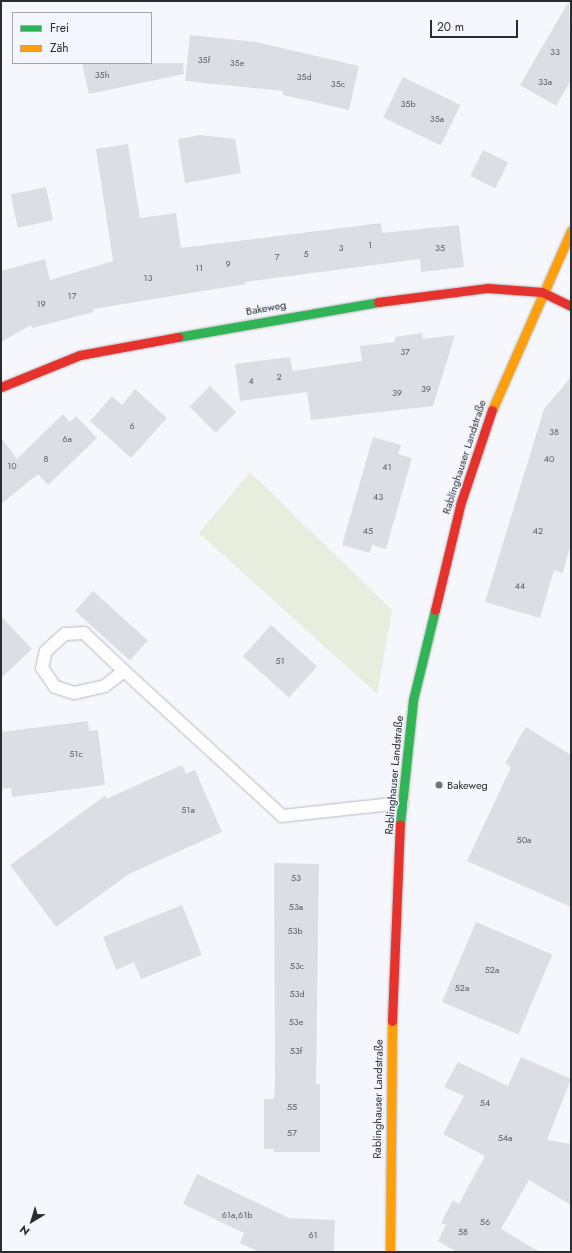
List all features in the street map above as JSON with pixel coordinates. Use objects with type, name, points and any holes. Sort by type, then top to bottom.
[{"type":"street","name":"Rablinghauser Landstraße","points":[[390,1252],[392,983],[402,803],[414,700],[461,502],[499,391],[542,292],[571,231]]},
{"type":"street","name":"Bakeweg","points":[[1,387],[80,355],[198,332],[377,302],[488,288],[542,292]]},
{"type":"street","points":[[542,292],[571,306]]},
{"type":"lane","points":[[124,671],[105,686],[74,693],[55,687],[42,668],[46,651],[65,634],[84,633],[282,816],[402,803]]},
{"type":"green space","points":[[250,472],[392,610],[377,694],[199,533]]},
{"type":"building","points":[[569,1],[571,80],[556,106],[520,85]]},
{"type":"building","points":[[190,35],[256,42],[359,66],[349,110],[283,95],[283,91],[185,81]]},
{"type":"building","points":[[183,63],[184,74],[89,94],[82,64]]},
{"type":"building","points":[[403,77],[461,105],[441,146],[383,117]]},
{"type":"building","points":[[200,135],[235,139],[241,173],[185,183],[178,139]]},
{"type":"building","points":[[128,144],[140,218],[176,213],[181,248],[381,223],[382,233],[459,225],[464,267],[421,272],[420,259],[245,282],[246,284],[93,309],[94,312],[32,328],[31,325],[1,342],[1,271],[45,259],[50,280],[113,261],[96,149]]},
{"type":"building","points":[[483,150],[508,162],[495,188],[470,176]]},
{"type":"building","points":[[46,187],[53,220],[18,228],[11,194]]},
{"type":"building","points":[[422,333],[423,339],[455,335],[433,406],[311,420],[307,392],[240,401],[235,364],[290,357],[293,371],[362,361],[360,346],[395,342],[395,337]]},
{"type":"building","points":[[571,377],[571,543],[563,573],[554,570],[540,618],[485,602],[544,409]]},
{"type":"building","points":[[210,386],[236,412],[216,433],[189,407]]},
{"type":"building","points":[[135,389],[167,418],[131,458],[90,421],[112,396],[122,405]]},
{"type":"building","points":[[63,414],[70,422],[76,416],[97,438],[48,485],[38,474],[1,504],[1,438],[17,459]]},
{"type":"building","points":[[373,437],[401,445],[398,454],[412,458],[386,549],[372,545],[370,553],[342,545]]},
{"type":"building","points":[[93,591],[148,641],[130,661],[75,611]]},
{"type":"building","points":[[1,616],[32,649],[1,678]]},
{"type":"building","points":[[271,625],[317,666],[289,698],[243,656]]},
{"type":"building","points":[[88,721],[89,731],[98,730],[105,785],[12,797],[11,788],[1,789],[1,732]]},
{"type":"building","points":[[526,727],[571,755],[571,907],[467,861],[511,767],[505,763]]},
{"type":"building","points":[[182,765],[186,774],[195,770],[222,832],[129,874],[56,927],[10,865],[106,795],[106,799]]},
{"type":"building","points":[[274,863],[319,864],[316,1084],[320,1084],[320,1152],[274,1152],[274,1149],[264,1149],[264,1099],[274,1099],[275,1084]]},
{"type":"building","points":[[182,905],[202,955],[141,979],[134,962],[116,970],[103,937]]},
{"type":"building","points":[[476,922],[552,954],[518,1035],[442,1002]]},
{"type":"building","points":[[521,1057],[571,1079],[547,1140],[571,1144],[571,1205],[529,1180],[501,1229],[540,1252],[457,1252],[438,1241],[446,1225],[441,1223],[453,1200],[459,1204],[485,1156],[443,1134],[464,1096],[444,1087],[458,1062],[508,1086]]},
{"type":"building","points":[[197,1174],[289,1218],[335,1220],[334,1252],[259,1252],[240,1243],[244,1233],[183,1204]]},
{"type":"traffic: fast","points":[[178,337],[378,302]]},
{"type":"traffic: fast","points":[[400,824],[413,700],[435,610]]},
{"type":"traffic: slow","points":[[492,410],[571,231]]},
{"type":"traffic: slow","points":[[390,1252],[392,1021]]},
{"type":"traffic: jam","points":[[378,302],[488,288],[542,292],[571,306]]},
{"type":"traffic: jam","points":[[1,387],[80,355],[178,337]]},
{"type":"traffic: jam","points":[[435,610],[461,502],[492,410]]},
{"type":"traffic: jam","points":[[392,1021],[400,824]]},
{"type":"place","name":"Bakeweg","points":[[439,785]]}]
